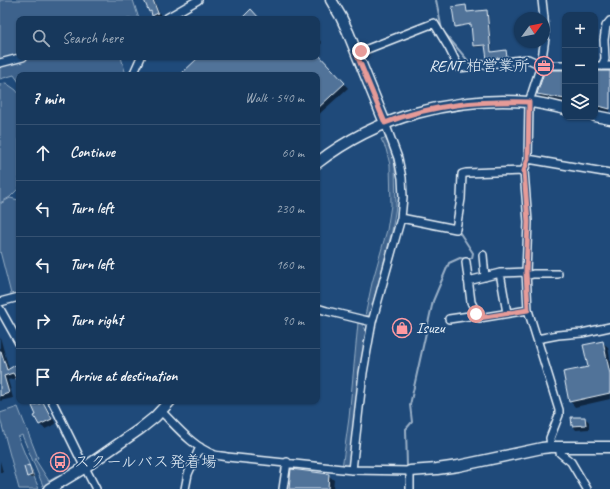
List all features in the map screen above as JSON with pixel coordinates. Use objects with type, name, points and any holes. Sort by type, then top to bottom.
[{"type":"street","points":[[170,16],[198,0]]},
{"type":"street","points":[[331,0],[341,17],[398,158],[402,178],[403,197],[401,218],[372,322],[363,373],[352,470]]},
{"type":"street","points":[[542,0],[543,12]]},
{"type":"street","points":[[598,66],[605,59],[604,40],[606,26],[610,21]]},
{"type":"street","points":[[356,53],[434,23],[459,68],[528,59],[541,65],[562,66]]},
{"type":"street","points":[[544,48],[541,65],[529,102],[528,159],[524,171],[528,222],[526,274],[528,310],[559,410],[559,416],[550,438],[560,453],[571,462],[587,489]]},
{"type":"street","points":[[0,63],[16,59]]},
{"type":"street","points":[[134,72],[140,60]]},
{"type":"street","points":[[598,66],[610,66]]},
{"type":"street","points":[[320,160],[344,143],[385,123],[424,111],[461,104],[501,102],[529,102],[562,108]]},
{"type":"street","points":[[598,117],[610,119]]},
{"type":"street","points":[[528,159],[610,173]]},
{"type":"street","points":[[401,218],[456,228],[461,199],[462,174],[524,171]]},
{"type":"street","points":[[484,255],[485,277]]},
{"type":"street","points":[[466,262],[471,302],[479,318],[528,310]]},
{"type":"street","points":[[500,273],[507,313]]},
{"type":"street","points":[[468,281],[500,273],[558,274]]},
{"type":"street","points":[[0,302],[16,298]]},
{"type":"street","points":[[0,309],[16,338]]},
{"type":"street","points":[[320,309],[372,322]]},
{"type":"street","points":[[449,319],[476,314]]},
{"type":"street","points":[[537,339],[582,333],[610,327]]},
{"type":"street","points":[[53,404],[84,468],[96,489]]},
{"type":"street","points":[[49,489],[84,468],[140,429],[167,404]]},
{"type":"street","points":[[161,411],[186,436],[208,452],[221,456],[352,470],[431,470],[458,466],[531,450],[555,447],[610,447]]},
{"type":"street","points":[[185,489],[188,474],[200,447]]},
{"type":"street","points":[[284,489],[287,462]]},
{"type":"street","points":[[410,471],[410,489]]},
{"type":"shaded area","points":[[0,0],[133,0],[138,16],[16,16],[16,60],[122,60],[125,72],[16,72],[16,78],[14,75],[0,79]]},
{"type":"shaded area","points":[[6,83],[16,90],[16,191],[0,203],[0,84]]},
{"type":"shaded area","points":[[385,138],[390,147],[395,165],[396,206],[392,231],[370,315],[365,316],[372,283],[387,230],[391,205],[390,165],[386,149],[381,139]]},
{"type":"shaded area","points":[[10,198],[16,199],[16,297],[12,298],[0,251],[0,204]]},
{"type":"shaded area","points":[[358,323],[362,324],[367,332],[349,466],[342,468],[349,418]]},
{"type":"shaded area","points":[[18,407],[38,458],[35,459],[49,481],[56,477],[59,479],[44,488],[22,435],[18,437],[39,489],[19,489],[0,418],[0,413]]},
{"type":"building","points":[[144,0],[153,0],[158,13],[152,16],[151,11],[149,12]]},
{"type":"building","points":[[466,5],[467,12],[487,10],[491,52],[506,50],[507,57],[487,59],[485,45],[473,46],[471,24],[455,27],[452,7]]},
{"type":"building","points":[[251,9],[257,16],[244,16]]},
{"type":"building","points":[[320,56],[345,83],[320,106],[320,72],[183,72],[196,60],[320,60]]},
{"type":"building","points":[[545,70],[562,70],[562,98],[537,94]]},
{"type":"building","points":[[598,71],[610,71],[610,109],[598,106]]},
{"type":"building","points":[[603,341],[610,374],[610,393],[569,402],[563,372],[588,367],[583,345]]},
{"type":"building","points":[[1,351],[7,370],[16,365],[16,378],[13,373],[4,376],[9,393],[0,396]]},
{"type":"building","points":[[37,404],[44,404],[52,419],[39,425],[34,416],[36,415],[32,406]]},
{"type":"building","points":[[571,417],[585,417],[586,425],[572,426]]},
{"type":"building","points":[[29,465],[32,475],[27,477],[24,467]]},
{"type":"building","points":[[291,469],[329,474],[328,489],[289,489]]},
{"type":"waterway","points":[[436,0],[442,30],[469,62]]},
{"type":"waterway","points":[[407,466],[406,429],[412,422],[410,405],[433,301],[449,263],[460,258],[472,258],[473,253],[458,230]]},
{"type":"place","name":"RENT 柏営業所","points":[[544,66]]},
{"type":"place","name":"Isuzu","points":[[402,328]]},
{"type":"place","name":"スクールバス発着場","points":[[60,462]]},
{"type":"route","points":[[361,51],[356,53],[385,123],[436,108],[461,104],[476,102],[529,102],[528,159],[524,171],[528,222],[526,272],[528,310],[479,318],[476,314]]}]
